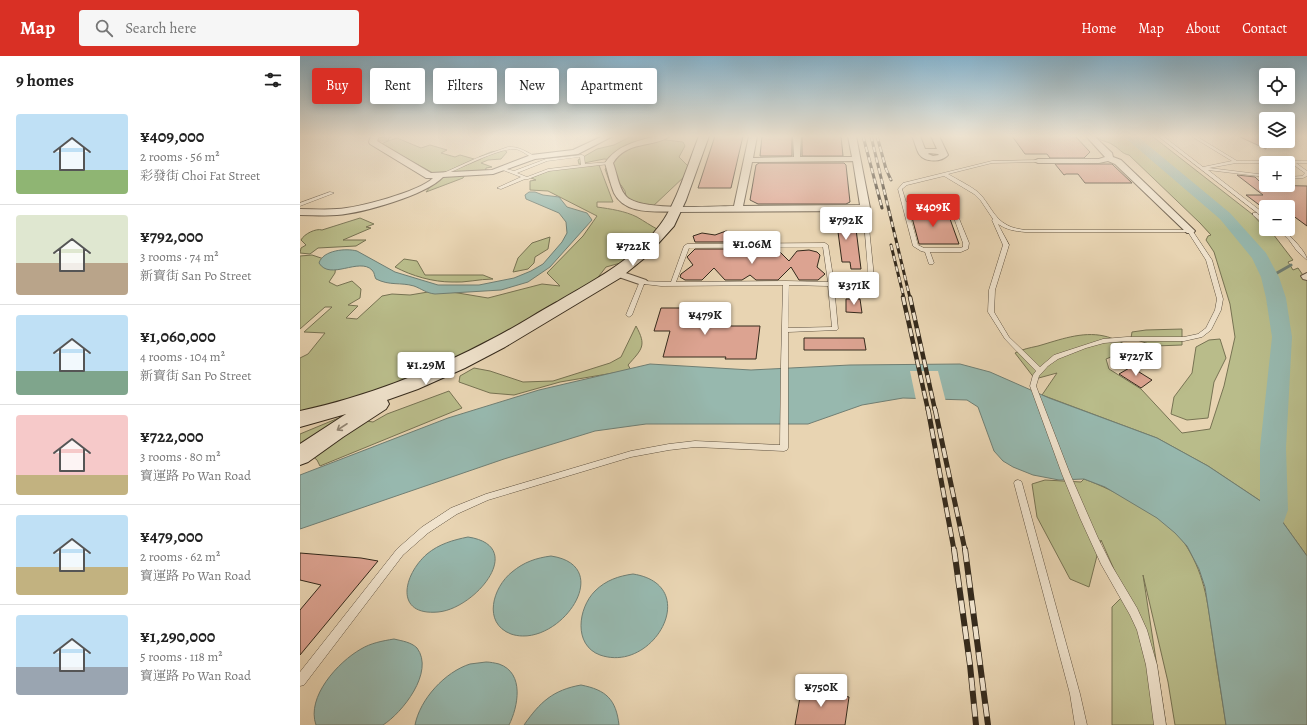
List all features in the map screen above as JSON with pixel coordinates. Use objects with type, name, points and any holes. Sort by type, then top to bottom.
[{"type":"street","points":[[416,167],[429,176],[488,173],[508,167]]},
{"type":"street","points":[[610,167],[620,194],[626,201],[633,205],[645,207],[676,209],[865,208],[858,167]]},
{"type":"street","points":[[300,419],[327,413],[411,384],[458,364],[536,321],[617,273],[642,253],[667,226],[676,209],[692,167]]},
{"type":"street","points":[[738,209],[747,167]]},
{"type":"street","points":[[1123,167],[1190,232]]},
{"type":"street","points":[[300,212],[338,212],[356,210],[413,193],[433,183],[441,175]]},
{"type":"street","points":[[617,273],[642,282]]},
{"type":"street","points":[[300,410],[367,391],[408,376],[504,337],[536,321]]},
{"type":"street","points":[[300,456],[335,431],[411,384]]},
{"type":"lane","points":[[441,175],[460,167]]},
{"type":"lane","points":[[513,173],[528,167]]},
{"type":"lane","points":[[504,169],[527,178],[548,170],[569,167]]},
{"type":"lane","points":[[904,203],[939,207],[956,217],[966,243],[966,248],[961,250],[923,250],[916,246],[900,189],[905,184],[971,167]]},
{"type":"lane","points":[[1202,168],[1206,167]]},
{"type":"lane","points":[[1295,178],[1303,177],[1307,174],[1299,167]]},
{"type":"lane","points":[[1202,168],[1259,175]]},
{"type":"lane","points":[[1202,168],[1259,217]]},
{"type":"lane","points":[[944,174],[977,194],[993,217],[1006,245],[992,290],[991,312],[1007,338],[1040,371]]},
{"type":"lane","points":[[499,188],[524,177]]},
{"type":"lane","points":[[1216,180],[1259,211]]},
{"type":"lane","points":[[300,205],[332,193]]},
{"type":"lane","points":[[629,315],[642,282],[673,284],[786,283],[872,287],[865,208]]},
{"type":"lane","points":[[993,217],[1005,226],[1018,230],[1088,233],[1190,232],[1209,260],[1220,299],[1218,310],[1209,329],[1200,336],[1184,339],[1127,339],[1103,341],[1056,358],[1036,374],[1033,386],[1072,489],[1104,562],[1136,614],[1151,663],[1160,725]]},
{"type":"lane","points":[[1288,236],[1307,258]]},
{"type":"lane","points":[[673,284],[687,246],[825,245],[831,284],[835,329],[785,330]]},
{"type":"lane","points":[[927,250],[932,263]]},
{"type":"lane","points":[[300,681],[400,552],[425,530],[454,512],[486,497],[631,454],[694,444],[784,448],[786,283]]},
{"type":"lane","points":[[1018,482],[1075,694],[1081,725]]},
{"type":"green space","points":[[423,167],[456,167],[446,172],[433,173]]},
{"type":"green space","points":[[461,167],[491,167],[486,168],[485,172],[466,173],[463,178],[426,192],[430,187],[424,187]]},
{"type":"green space","points":[[600,167],[613,202],[597,202],[597,207],[618,210],[632,215],[659,230],[624,262],[606,267],[592,285],[442,373],[300,414],[300,358],[308,354],[325,333],[304,332],[332,307],[325,307],[300,329],[300,256],[312,255],[336,263],[335,273],[329,282],[337,286],[352,281],[361,289],[360,298],[348,305],[358,306],[346,318],[357,319],[382,296],[392,294],[410,295],[440,290],[488,298],[542,284],[560,286],[547,273],[583,236],[597,216],[548,191],[530,190],[530,181],[536,180],[531,178],[548,171],[562,168]]},
{"type":"green space","points":[[607,167],[689,167],[686,175],[650,209],[631,208],[624,204],[617,196],[626,196],[625,191],[621,185],[610,183],[605,169]]},
{"type":"green space","points":[[1142,167],[1192,167],[1252,214],[1259,222],[1259,236],[1275,236],[1293,260],[1288,262],[1293,270],[1298,268],[1307,281],[1307,556],[1274,510],[1208,466],[1157,438],[1042,395],[1057,373],[1035,379],[1015,353],[1021,350],[1079,335],[1096,335],[1111,338],[1133,348],[1106,359],[1109,369],[1141,389],[1182,433],[1210,429],[1224,386],[1235,337],[1230,304],[1214,252],[1206,240],[1208,236],[1211,235]]},
{"type":"green space","points":[[360,218],[374,224],[366,227],[371,228],[343,240],[366,240],[356,246],[318,248],[310,254],[300,253],[301,248],[306,245],[301,240],[307,234]]},
{"type":"green space","points":[[550,237],[548,249],[535,257],[534,263],[528,269],[513,272],[518,258],[532,243]]},
{"type":"green space","points":[[404,259],[417,261],[425,275],[483,275],[493,279],[457,282],[430,280],[415,276],[395,267]]},
{"type":"green space","points":[[636,326],[642,343],[640,351],[628,365],[631,370],[560,382],[514,395],[490,393],[459,382],[460,376],[474,368],[490,371],[523,382],[553,381],[610,363],[621,357]]},
{"type":"green space","points":[[1182,329],[1182,345],[1155,346],[1131,338],[1132,332]]},
{"type":"green space","points":[[1220,339],[1226,358],[1214,382],[1208,418],[1187,420],[1171,414],[1174,397],[1192,373],[1196,347],[1209,340]]},
{"type":"green space","points":[[449,391],[462,408],[320,466],[317,460],[300,446],[300,434],[341,417],[373,422],[387,414]]},
{"type":"green space","points":[[1084,479],[1110,490],[1140,506],[1168,526],[1179,536],[1187,547],[1198,570],[1205,592],[1210,615],[1226,725],[1175,725],[1168,682],[1143,575],[1166,725],[1112,725],[1112,607],[1125,594],[1101,540],[1089,587],[1070,579],[1037,517],[1032,484],[1045,480],[1081,482]]},
{"type":"water","points":[[529,192],[535,192],[543,195],[559,197],[567,207],[587,213],[592,220],[550,267],[528,282],[501,290],[435,294],[414,286],[381,281],[376,279],[373,271],[366,267],[360,266],[330,270],[324,268],[319,263],[325,255],[335,251],[352,250],[357,251],[395,272],[438,285],[479,285],[514,278],[543,264],[562,242],[567,233],[566,222],[559,213],[526,199],[525,195]]},
{"type":"water","points":[[650,364],[751,370],[850,365],[960,364],[990,372],[1049,398],[1157,438],[1208,466],[1274,510],[1307,556],[1307,725],[1226,725],[1205,587],[1199,569],[1187,546],[1175,533],[1157,518],[1105,487],[1084,479],[1059,480],[1033,475],[1013,467],[1003,461],[994,451],[978,407],[967,400],[903,398],[862,405],[808,424],[646,424],[595,431],[504,459],[300,529],[300,475],[448,418],[539,390]]},
{"type":"water","points":[[468,537],[485,543],[494,552],[495,564],[489,577],[480,589],[467,600],[452,608],[438,612],[424,612],[414,608],[409,601],[407,592],[408,583],[412,572],[427,554],[436,548],[452,541]]},
{"type":"water","points":[[551,556],[570,563],[580,575],[580,589],[574,605],[562,619],[546,630],[529,636],[511,634],[502,629],[496,622],[494,614],[494,604],[500,586],[512,572],[526,563],[535,559]]},
{"type":"water","points":[[633,574],[654,581],[665,594],[668,609],[663,626],[653,641],[638,652],[620,657],[600,655],[591,650],[585,643],[582,635],[582,616],[585,607],[589,598],[595,591],[608,581]]},
{"type":"water","points":[[394,639],[412,644],[417,648],[421,658],[422,668],[414,691],[399,711],[383,725],[316,725],[314,714],[316,703],[326,681],[334,671],[352,655],[365,647],[377,642]]},
{"type":"water","points":[[486,662],[499,664],[507,668],[513,675],[516,683],[517,700],[509,725],[415,725],[422,706],[428,696],[443,680],[452,673],[470,664]]},
{"type":"water","points":[[581,685],[597,690],[608,697],[615,708],[619,725],[524,725],[548,698],[563,690]]},
{"type":"pier","points":[[910,371],[938,371],[946,402],[916,400]]},
{"type":"building","points":[[705,167],[736,167],[731,188],[698,188]]},
{"type":"building","points":[[756,167],[846,167],[850,202],[846,204],[758,204],[750,200]]},
{"type":"building","points":[[1058,167],[1115,167],[1132,183],[1085,183],[1078,174],[1064,175]]},
{"type":"building","points":[[1237,175],[1255,177],[1259,181],[1259,192]]},
{"type":"building","points":[[1295,186],[1307,186],[1307,226],[1295,217],[1295,200],[1259,200],[1259,205],[1246,195],[1263,195],[1259,192],[1295,192]]},
{"type":"building","points":[[910,210],[937,210],[939,217],[947,217],[950,219],[959,244],[919,244]]},
{"type":"building","points":[[823,221],[855,221],[861,269],[851,269],[850,262],[842,262],[838,232],[824,232]]},
{"type":"building","points":[[726,231],[737,234],[731,242],[695,242],[693,236],[702,233],[715,235]]},
{"type":"building","points":[[695,249],[733,249],[744,251],[752,256],[761,251],[773,249],[780,252],[789,261],[797,251],[809,250],[817,252],[820,255],[817,267],[825,274],[818,280],[799,280],[791,267],[778,280],[756,280],[750,275],[742,280],[725,280],[714,268],[702,280],[685,280],[680,277],[681,274],[693,265],[687,257]]},
{"type":"building","points":[[846,299],[860,299],[862,313],[846,312]]},
{"type":"building","points":[[661,308],[704,308],[702,314],[718,314],[716,326],[760,326],[756,359],[725,359],[726,357],[663,357],[670,331],[654,331]]},
{"type":"building","points":[[804,338],[864,338],[866,350],[804,350]]},
{"type":"building","points":[[1131,367],[1152,380],[1141,388],[1119,374]]},
{"type":"building","points":[[300,553],[361,558],[378,561],[300,655],[300,610],[321,585],[300,580]]},
{"type":"building","points":[[802,686],[849,697],[845,725],[795,725]]},
{"type":"waterway","points":[[1166,167],[1225,216],[1260,257],[1270,277],[1276,298],[1282,337],[1273,448],[1274,510],[1264,539]]},
{"type":"waterway","points":[[1270,277],[1291,265]]},
{"type":"railway","points":[[871,167],[882,208]]},
{"type":"railway","points":[[879,167],[910,298]]},
{"type":"railway","points":[[886,167],[891,180]]},
{"type":"railway","points":[[891,245],[904,298]]},
{"type":"railway","points":[[903,297],[928,410]]},
{"type":"railway","points":[[910,297],[935,410]]},
{"type":"railway","points":[[928,409],[954,550]]},
{"type":"railway","points":[[935,409],[965,550]]},
{"type":"railway","points":[[954,549],[970,665],[976,725]]},
{"type":"railway","points":[[965,549],[988,725]]}]
